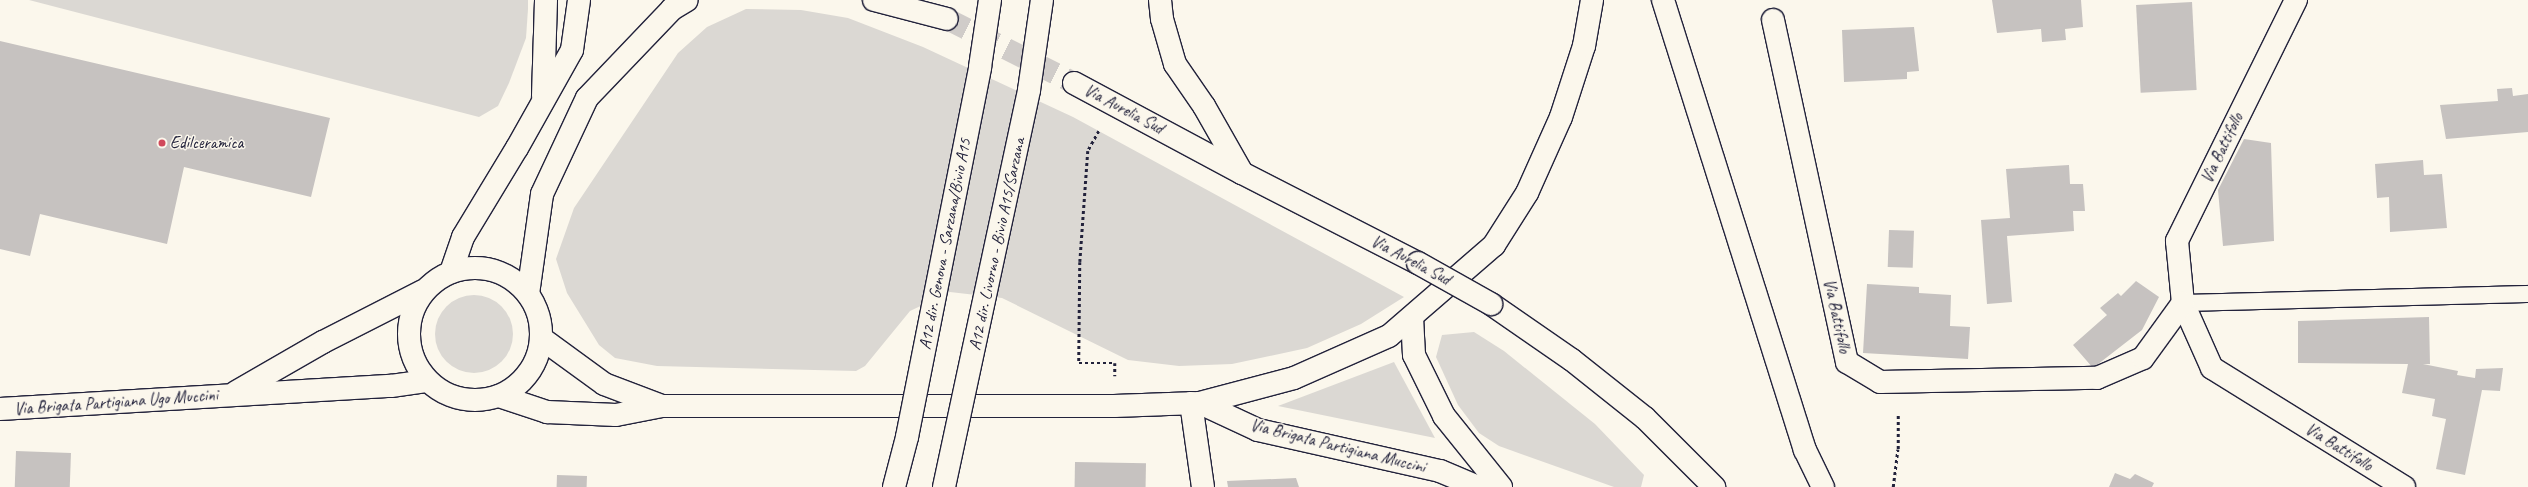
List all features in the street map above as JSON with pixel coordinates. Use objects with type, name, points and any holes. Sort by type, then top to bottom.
[{"type":"main road","points":[[543,100],[546,0]]},
{"type":"main road","points":[[451,272],[462,237],[517,148],[572,50],[579,0]]},
{"type":"main road","points":[[528,294],[542,194],[587,98],[672,9],[687,0]]},
{"type":"main road","points":[[874,0],[947,19],[926,0]]},
{"type":"main road","name":"A12 dir. Genova - Sarzana/Bivio A15","points":[[894,487],[908,429],[977,83],[990,0]]},
{"type":"main road","name":"A12 dir. Livorno - Bivio A15/Sarzana","points":[[944,487],[1029,90],[1042,0]]},
{"type":"main road","points":[[1160,0],[1162,18],[1175,64],[1204,106],[1242,173]]},
{"type":"main road","points":[[499,396],[547,412],[616,415],[662,406],[1114,406],[1195,403],[1294,378],[1389,336],[1412,318],[1494,246],[1527,193],[1561,117],[1584,46],[1592,0]]},
{"type":"main road","points":[[1663,0],[1805,450],[1823,487]]},
{"type":"main road","name":"Via Battifollo","points":[[2296,0],[2177,241],[2183,303],[2212,368],[2404,487]]},
{"type":"main road","name":"Via Battifollo","points":[[1773,20],[1847,362],[1880,382]]},
{"type":"main road","name":"Via Aurelia Sud","points":[[1074,83],[1116,104],[1242,173],[1418,263],[1491,304],[1572,360],[1645,418],[1714,487]]},
{"type":"main road","points":[[472,267],[493,270],[512,279],[528,294],[536,307],[542,338],[538,357],[529,374],[515,388],[499,396],[480,401],[461,399],[443,393],[428,381],[416,366],[409,347],[409,328],[413,309],[423,292],[436,280],[451,272],[472,267]]},
{"type":"main road","name":"Via Brigata Partigiana Ugo Muccini","points":[[231,394],[323,342],[423,292]]},
{"type":"main road","points":[[1880,382],[2097,378],[2143,358],[2183,303]]},
{"type":"main road","points":[[1412,318],[1414,355],[1444,416],[1501,487]]},
{"type":"main road","points":[[542,338],[604,384],[662,406]]},
{"type":"main road","name":"Via Brigata Partigiana Ugo Muccini","points":[[0,409],[50,408],[231,394],[390,386],[428,381]]},
{"type":"main road","points":[[1195,403],[1203,487]]},
{"type":"main road","name":"Via Brigata Partigiana Muccini","points":[[1195,403],[1258,430],[1440,471],[1478,487]]},
{"type":"lane","points":[[2183,303],[2528,294]]},
{"type":"path","points":[[1114,406],[1115,363],[1079,363],[1079,355],[1080,262],[1088,151],[1116,104]]},
{"type":"path","points":[[1880,382],[1898,404],[1898,449],[1893,487]]},
{"type":"shaded area","points":[[29,0],[528,0],[528,9],[526,38],[509,83],[498,106],[479,117]]},
{"type":"shaded area","points":[[746,9],[801,10],[848,18],[923,47],[1073,117],[1404,297],[1361,324],[1307,348],[1232,364],[1179,366],[1128,360],[1002,298],[950,292],[910,311],[865,366],[856,371],[657,366],[615,358],[599,345],[567,293],[556,259],[574,208],[678,53],[707,27]]},
{"type":"shaded area","points":[[466,295],[482,295],[496,301],[507,312],[513,326],[513,342],[507,356],[496,367],[482,373],[466,373],[452,367],[441,356],[435,342],[435,326],[441,312],[452,301]]},
{"type":"shaded area","points":[[1474,332],[1504,351],[1595,424],[1644,475],[1641,487],[1614,487],[1499,446],[1479,433],[1458,405],[1436,357],[1442,335]]},
{"type":"shaded area","points":[[1394,362],[1435,438],[1278,406]]},
{"type":"building","points":[[1992,0],[2081,0],[2083,27],[2065,29],[2066,40],[2042,42],[2041,29],[1997,33]]},
{"type":"building","points":[[2192,2],[2197,90],[2141,93],[2136,5]]},
{"type":"building","points":[[1914,27],[1919,71],[1907,72],[1907,79],[1844,82],[1842,30]]},
{"type":"building","name":"Edilceramica","points":[[0,41],[330,118],[311,197],[184,167],[167,244],[40,214],[30,256],[0,249]]},
{"type":"building","points":[[2512,88],[2513,96],[2528,94],[2528,132],[2446,139],[2440,105],[2498,101],[2497,89]]},
{"type":"building","points":[[2244,139],[2271,143],[2274,241],[2223,246],[2218,190]]},
{"type":"building","points":[[2423,160],[2424,175],[2442,174],[2447,228],[2390,232],[2389,197],[2377,198],[2375,164]]},
{"type":"building","points":[[2069,165],[2070,184],[2083,184],[2085,211],[2073,211],[2074,231],[2007,236],[2012,302],[1987,304],[1981,220],[2010,218],[2006,169]]},
{"type":"building","points":[[1889,230],[1914,231],[1913,268],[1888,267]]},
{"type":"building","points":[[2136,281],[2159,297],[2142,330],[2093,368],[2073,345],[2107,315],[2100,308],[2118,293],[2121,296]]},
{"type":"building","points":[[1867,284],[1919,287],[1919,293],[1951,295],[1950,326],[1970,327],[1968,359],[1863,353]]},
{"type":"building","points":[[2429,317],[2430,364],[2423,364],[2458,371],[2457,375],[2475,378],[2476,369],[2503,368],[2500,391],[2482,390],[2465,475],[2436,469],[2446,419],[2432,416],[2435,399],[2402,393],[2408,364],[2298,363],[2298,321]]},
{"type":"building","points":[[16,451],[71,453],[70,487],[15,487]]},
{"type":"building","points":[[1075,462],[1146,463],[1146,487],[1075,487]]},
{"type":"building","points":[[2115,473],[2130,479],[2135,474],[2154,483],[2152,487],[2109,487]]},
{"type":"building","points":[[557,475],[587,476],[587,487],[557,487]]},
{"type":"building","points":[[1296,478],[1299,487],[1228,487],[1227,481]]},
{"type":"tunnel","points":[[947,19],[1074,83]]},
{"type":"place","name":"Edilceramica","points":[[162,143]]}]
